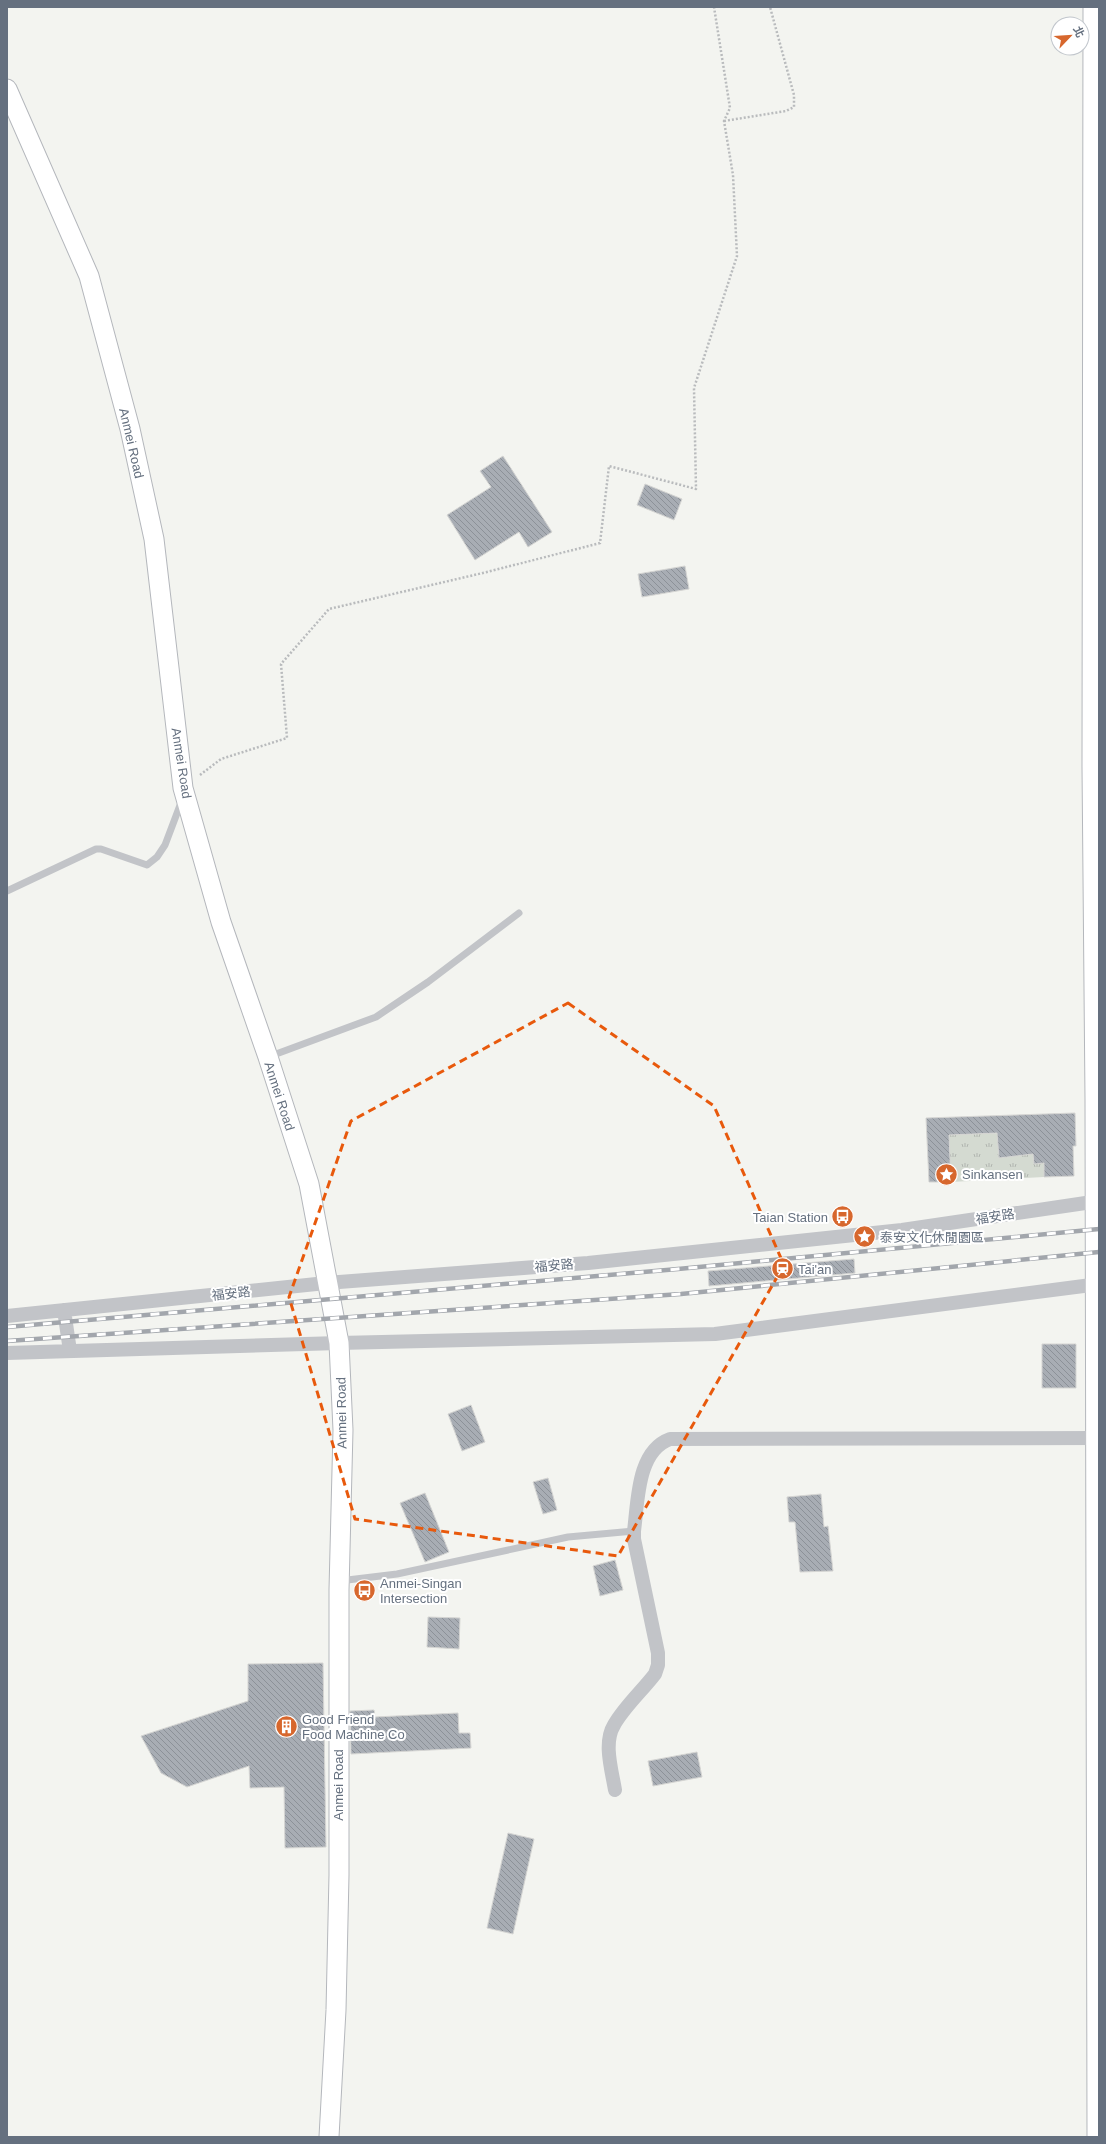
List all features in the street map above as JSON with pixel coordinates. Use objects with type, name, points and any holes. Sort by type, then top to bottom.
[{"type":"street","points":[[1093,7],[1095,1099],[1097,1284],[1095,1438],[1097,2137]]},
{"type":"street","name":"Anmei Road","points":[[7,89],[89,276],[130,429],[154,539],[184,790],[222,922],[309,1184],[326,1283],[339,1343],[343,1430],[339,1581],[337,2002],[329,2137]]},
{"type":"street","name":"福安路","points":[[7,1316],[326,1283],[588,1263],[902,1230],[1096,1201]]},
{"type":"street","points":[[7,1353],[715,1334],[1097,1284]]},
{"type":"street","points":[[64,1310],[70,1351]]},
{"type":"street","points":[[615,1790],[609,1758],[613,1726],[655,1674],[658,1665],[658,1653],[634,1539],[634,1530],[642,1474],[654,1449],[660,1442],[670,1439],[1095,1438]]},
{"type":"lane","points":[[7,891],[96,849],[101,849],[147,865],[157,857],[165,844],[184,790]]},
{"type":"lane","points":[[268,1057],[376,1017],[428,982],[519,913]]},
{"type":"lane","points":[[339,1581],[397,1574],[568,1537],[634,1530]]},
{"type":"path","points":[[184,790],[222,759],[288,738],[281,664],[329,609],[487,572],[600,543],[609,466],[696,489],[694,388],[737,256],[733,175],[724,121],[730,108],[714,7]]},
{"type":"path","points":[[724,121],[786,112],[794,107],[794,95],[770,7]]},
{"type":"highlighted area","points":[[568,1003],[714,1106],[784,1265],[618,1556],[355,1519],[289,1297],[351,1121]]},
{"type":"green space","points":[[1041,1132],[1033,1147],[1034,1163],[1044,1163],[1044,1177],[951,1182],[949,1135]]},
{"type":"building","points":[[503,456],[552,532],[528,547],[519,532],[475,560],[447,515],[491,487],[480,471]]},
{"type":"building","points":[[645,484],[682,499],[674,520],[637,505]]},
{"type":"building","points":[[685,566],[689,589],[642,597],[638,574]]},
{"type":"building","points":[[1075,1113],[1076,1146],[1073,1146],[1074,1176],[1044,1177],[1044,1163],[1034,1164],[1033,1154],[999,1158],[997,1133],[949,1135],[951,1182],[929,1182],[926,1118]]},
{"type":"building","points":[[854,1259],[855,1273],[709,1286],[708,1271]]},
{"type":"building","points":[[1042,1344],[1076,1344],[1076,1388],[1042,1388]]},
{"type":"building","points":[[471,1405],[485,1442],[462,1451],[448,1414]]},
{"type":"building","points":[[548,1478],[557,1510],[543,1514],[533,1482]]},
{"type":"building","points":[[425,1493],[449,1552],[425,1562],[400,1503]]},
{"type":"building","points":[[821,1494],[824,1527],[828,1526],[833,1571],[800,1572],[795,1522],[789,1522],[787,1497]]},
{"type":"building","points":[[615,1560],[623,1590],[600,1596],[593,1566]]},
{"type":"building","points":[[428,1617],[460,1618],[459,1649],[427,1647]]},
{"type":"building","name":"Good Friend Food Machine Co","points":[[323,1663],[326,1847],[285,1848],[284,1787],[250,1788],[249,1766],[187,1787],[161,1773],[141,1736],[248,1701],[248,1664]]},
{"type":"building","points":[[374,1710],[375,1717],[458,1713],[459,1733],[470,1733],[471,1748],[351,1754],[350,1711]]},
{"type":"building","points":[[697,1752],[702,1777],[653,1786],[648,1761]]},
{"type":"building","points":[[508,1833],[534,1839],[513,1934],[487,1928]]},
{"type":"railway","points":[[7,1327],[678,1269],[1099,1229]]},
{"type":"railway","points":[[7,1341],[681,1294],[1099,1252]]},
{"type":"place","name":"Sinkansen","points":[[946,1174]]},
{"type":"place","name":"Taian Station","points":[[843,1217]]},
{"type":"place","name":"泰安文化休閒園區","points":[[864,1237]]},
{"type":"place","name":"Tai'an","points":[[783,1269]]},
{"type":"place","name":"Anmei-Singan Intersection","points":[[365,1590]]},
{"type":"place","name":"Good Friend Food Machine Co","points":[[286,1726]]}]
